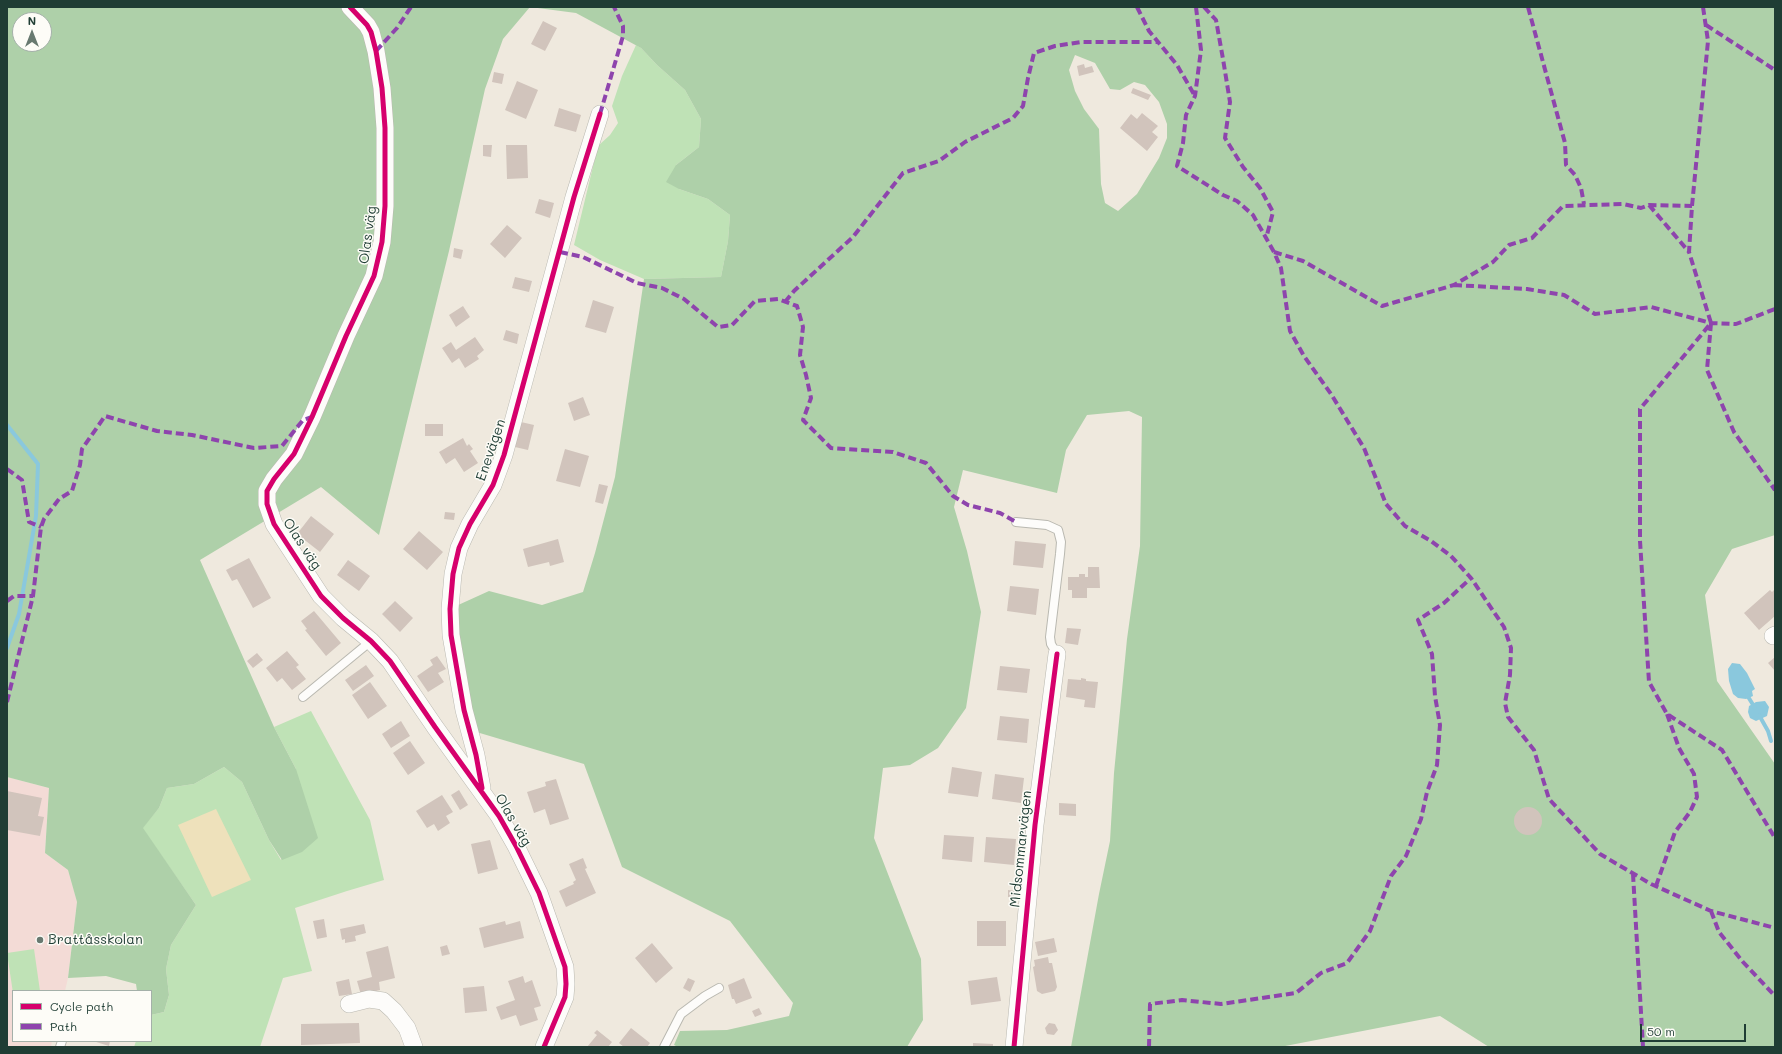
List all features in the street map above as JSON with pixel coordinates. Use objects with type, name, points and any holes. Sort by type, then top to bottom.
[{"type":"street","name":"Olas väg","points":[[350,7],[367,25],[371,32],[376,51],[382,88],[385,128],[385,206],[382,242],[374,276],[346,336],[312,417],[294,454],[274,479],[267,491],[267,504],[274,524],[322,596],[343,618],[371,641],[390,661],[435,727],[484,794],[507,830],[539,893],[565,967],[565,997],[544,1047]]},
{"type":"street","name":"Enevägen","points":[[484,794],[476,755],[464,710],[453,650],[450,609],[453,574],[459,548],[470,524],[494,485],[504,455],[574,197],[600,114]]},
{"type":"street","name":"Midsommarvägen","points":[[1014,1047],[1034,825],[1057,654]]},
{"type":"street","points":[[349,1004],[369,999],[384,1001],[407,1028],[414,1047]]},
{"type":"lane","points":[[1016,522],[1047,525],[1058,530],[1061,542],[1050,637],[1051,644],[1057,654]]},
{"type":"lane","points":[[303,697],[371,641]]},
{"type":"lane","points":[[664,1047],[681,1014],[705,996],[719,988]]},
{"type":"shaded area","name":"Brattåsskolan","points":[[7,777],[49,788],[45,853],[68,870],[77,902],[65,990],[12,990],[12,1042],[52,1042],[51,1047],[7,1047]]},
{"type":"green space","points":[[7,7],[530,7],[503,39],[485,89],[449,251],[379,535],[321,487],[200,560],[274,727],[296,769],[318,838],[302,852],[282,860],[269,840],[242,782],[224,767],[194,784],[167,788],[159,808],[143,828],[196,905],[171,945],[166,969],[169,995],[164,1012],[152,1015],[152,990],[137,990],[136,984],[106,976],[68,978],[77,902],[68,870],[45,853],[49,788],[7,777]]},
{"type":"green space","points":[[530,7],[1775,7],[1775,535],[1732,549],[1705,595],[1717,681],[1775,764],[1775,1047],[1489,1047],[1440,1016],[1280,1047],[1071,1047],[1110,841],[1114,773],[1127,639],[1140,546],[1142,417],[1129,411],[1087,415],[1066,450],[1057,493],[963,470],[954,507],[967,551],[981,612],[966,708],[938,748],[910,765],[883,768],[874,838],[921,959],[923,1020],[907,1047],[678,1047],[674,1045],[680,1031],[727,1030],[789,1016],[793,1003],[730,921],[622,867],[584,764],[473,731],[461,654],[456,606],[489,591],[542,605],[583,592],[615,477],[644,279],[721,277],[728,241],[730,215],[708,199],[679,189],[666,182],[676,165],[699,147],[701,119],[685,90],[657,65],[641,48],[576,13]],"holes":[[[1075,55],[1095,63],[1110,89],[1120,90],[1134,82],[1145,85],[1159,102],[1167,124],[1167,138],[1159,158],[1137,194],[1118,211],[1105,203],[1101,184],[1099,129],[1084,109],[1075,91],[1069,70]]]},
{"type":"green space","points":[[636,45],[685,90],[701,119],[699,147],[676,165],[679,189],[708,199],[730,215],[728,241],[721,277],[644,279],[600,260],[574,245],[598,146],[610,135],[618,123],[612,106],[622,76]]},
{"type":"green space","points":[[311,711],[370,820],[384,880],[295,908],[312,971],[283,978],[260,1047],[134,1047],[136,1042],[152,1042],[152,1015],[164,1012],[169,995],[166,969],[171,945],[196,905],[142,828],[159,808],[167,788],[194,784],[224,767],[242,782],[269,840],[281,860],[296,769],[274,727]]},
{"type":"green space","points":[[34,949],[40,990],[13,990],[7,953]]},
{"type":"sand","points":[[216,809],[251,880],[212,897],[178,825]]},
{"type":"water","points":[[1732,663],[1740,664],[1747,673],[1755,689],[1752,691],[1753,696],[1746,699],[1738,698],[1733,694],[1729,681],[1728,669]]},
{"type":"water","points":[[1765,701],[1769,707],[1767,716],[1756,721],[1750,718],[1748,712],[1749,706],[1756,702]]},
{"type":"building","points":[[543,21],[557,28],[545,51],[531,44]]},
{"type":"building","points":[[1084,64],[1085,68],[1092,66],[1094,72],[1079,76],[1077,66]]},
{"type":"building","points":[[494,72],[504,74],[502,84],[492,82]]},
{"type":"building","points":[[517,81],[538,90],[526,119],[505,110]]},
{"type":"building","points":[[1133,88],[1151,95],[1148,100],[1131,93]]},
{"type":"building","points":[[559,108],[581,115],[576,132],[554,126]]},
{"type":"building","points":[[1142,113],[1158,126],[1152,132],[1158,137],[1147,151],[1120,128],[1131,114],[1137,119]]},
{"type":"building","points":[[483,145],[492,145],[491,157],[483,156]]},
{"type":"building","points":[[506,145],[527,145],[528,178],[507,179]]},
{"type":"building","points":[[539,199],[554,203],[550,218],[535,213]]},
{"type":"building","points":[[507,225],[522,238],[505,258],[490,244]]},
{"type":"building","points":[[454,248],[463,250],[461,259],[453,257]]},
{"type":"building","points":[[515,277],[532,281],[529,292],[512,288]]},
{"type":"building","points":[[593,300],[614,307],[606,333],[585,327]]},
{"type":"building","points":[[463,306],[470,317],[456,327],[449,315]]},
{"type":"building","points":[[506,330],[519,334],[517,344],[503,340]]},
{"type":"building","points":[[475,337],[484,350],[477,356],[479,359],[465,368],[459,358],[452,363],[442,348],[451,342],[456,350]]},
{"type":"building","points":[[583,397],[590,415],[574,421],[568,403]]},
{"type":"building","points":[[521,422],[534,425],[528,450],[515,447]]},
{"type":"building","points":[[425,424],[443,424],[443,436],[425,436]]},
{"type":"building","points":[[463,438],[467,446],[469,444],[473,449],[470,451],[478,463],[464,472],[455,458],[446,464],[439,452]]},
{"type":"building","points":[[565,449],[589,456],[580,487],[556,481]]},
{"type":"building","points":[[599,484],[608,486],[603,504],[595,502]]},
{"type":"building","points":[[445,512],[455,513],[454,520],[444,519]]},
{"type":"building","points":[[311,516],[334,534],[320,552],[297,534]]},
{"type":"building","points":[[419,531],[443,552],[427,570],[403,549]]},
{"type":"building","points":[[558,539],[564,562],[550,566],[549,562],[528,567],[523,549]]},
{"type":"building","points":[[1015,541],[1046,544],[1043,568],[1013,565]]},
{"type":"building","points":[[249,558],[271,598],[253,608],[237,579],[232,581],[226,570]]},
{"type":"building","points":[[348,560],[370,576],[359,591],[337,575]]},
{"type":"building","points":[[1088,567],[1099,567],[1100,588],[1087,588],[1087,598],[1072,598],[1072,590],[1068,590],[1068,577],[1079,577],[1079,574],[1085,574],[1085,577],[1088,577]]},
{"type":"building","points":[[1010,586],[1039,589],[1036,615],[1007,611]]},
{"type":"building","points":[[1775,589],[1775,616],[1759,630],[1744,613],[1770,590],[1772,592]]},
{"type":"building","points":[[395,601],[413,618],[400,632],[382,614]]},
{"type":"building","points":[[314,611],[341,643],[326,656],[305,630],[307,629],[301,621]]},
{"type":"building","points":[[1067,628],[1081,629],[1078,645],[1065,643]]},
{"type":"building","points":[[287,651],[299,665],[296,667],[306,679],[292,690],[282,678],[277,682],[266,668]]},
{"type":"building","points":[[257,653],[263,660],[253,668],[247,661]]},
{"type":"building","points":[[437,656],[446,669],[438,673],[444,682],[428,692],[417,676],[433,665],[430,660]]},
{"type":"building","points":[[1775,657],[1775,671],[1768,663]]},
{"type":"building","points":[[366,665],[374,676],[353,691],[345,680]]},
{"type":"building","points":[[1000,666],[1030,669],[1027,693],[997,690]]},
{"type":"building","points":[[1081,678],[1086,679],[1086,681],[1098,682],[1095,708],[1084,707],[1085,700],[1066,697],[1068,679],[1081,680]]},
{"type":"building","points":[[370,682],[387,706],[368,719],[352,695]]},
{"type":"building","points":[[1000,716],[1029,719],[1027,743],[997,740]]},
{"type":"building","points":[[401,721],[410,736],[391,748],[382,734]]},
{"type":"building","points":[[410,741],[425,763],[408,775],[393,753]]},
{"type":"building","points":[[952,767],[982,772],[978,797],[948,793]]},
{"type":"building","points":[[995,774],[1024,778],[1021,803],[992,799]]},
{"type":"building","points":[[556,779],[569,819],[550,825],[545,809],[534,813],[527,792],[546,786],[545,782]]},
{"type":"building","points":[[459,790],[468,805],[460,810],[451,795]]},
{"type":"building","points":[[7,791],[42,798],[38,816],[44,817],[40,836],[7,830]]},
{"type":"building","points":[[442,795],[453,812],[446,816],[450,823],[438,831],[434,824],[427,828],[416,811]]},
{"type":"building","points":[[1059,803],[1076,804],[1076,816],[1059,815]]},
{"type":"building","points":[[1528,807],[1538,811],[1542,821],[1538,831],[1528,835],[1518,831],[1514,821],[1518,811]]},
{"type":"building","points":[[944,835],[974,837],[972,862],[942,859]]},
{"type":"building","points":[[986,837],[1016,839],[1014,865],[984,862]]},
{"type":"building","points":[[490,840],[498,869],[478,874],[471,844]]},
{"type":"building","points":[[583,858],[587,868],[585,869],[596,893],[566,907],[559,891],[574,884],[573,882],[576,880],[569,864]]},
{"type":"building","points":[[1008,890],[1015,891],[1014,897],[1008,897]]},
{"type":"building","points":[[324,919],[327,937],[317,939],[313,921]]},
{"type":"building","points":[[505,921],[506,925],[520,921],[524,938],[484,948],[479,928]]},
{"type":"building","points":[[977,921],[1006,921],[1006,946],[977,946]]},
{"type":"building","points":[[364,924],[366,933],[355,936],[356,941],[345,943],[345,939],[342,940],[340,929]]},
{"type":"building","points":[[1054,938],[1057,952],[1038,956],[1035,942]]},
{"type":"building","points":[[652,943],[673,968],[656,983],[635,958]]},
{"type":"building","points":[[447,945],[450,954],[442,956],[440,947]]},
{"type":"building","points":[[388,946],[395,978],[379,982],[380,990],[361,995],[357,981],[372,977],[366,952]]},
{"type":"building","points":[[1048,957],[1049,963],[1052,963],[1057,987],[1055,991],[1042,994],[1037,991],[1033,967],[1035,966],[1034,960]]},
{"type":"building","points":[[523,976],[525,983],[532,980],[541,1006],[534,1008],[538,1020],[520,1026],[516,1015],[501,1020],[496,1007],[515,1000],[508,981]]},
{"type":"building","points":[[997,977],[1001,1001],[971,1005],[968,981]]},
{"type":"building","points":[[688,978],[695,981],[690,992],[683,988]]},
{"type":"building","points":[[744,978],[752,998],[736,1004],[734,999],[732,999],[728,985]]},
{"type":"building","points":[[349,979],[352,994],[339,996],[336,982]]},
{"type":"building","points":[[484,986],[487,1011],[465,1013],[463,988]]},
{"type":"building","points":[[759,1008],[762,1014],[755,1017],[752,1011]]},
{"type":"building","points":[[359,1023],[360,1043],[301,1045],[301,1024]]},
{"type":"building","points":[[1049,1023],[1055,1024],[1058,1030],[1054,1035],[1047,1034],[1045,1028]]},
{"type":"building","points":[[631,1028],[650,1043],[647,1047],[624,1047],[619,1043]]},
{"type":"building","points":[[597,1030],[612,1042],[608,1047],[587,1047],[597,1035],[594,1033]]},
{"type":"building","points":[[96,1042],[110,1042],[109,1046]]},
{"type":"building","points":[[973,1043],[993,1044],[993,1047],[973,1047]]},
{"type":"waterway","points":[[7,425],[38,464],[36,516],[19,614],[7,648]]},
{"type":"waterway","points":[[1747,695],[1755,708]]},
{"type":"waterway","points":[[1759,715],[1768,731],[1771,741]]},
{"type":"marked path","points":[[376,51],[397,28],[411,7]]},
{"type":"marked path","points":[[600,114],[623,36],[623,26],[614,7]]},
{"type":"marked path","points":[[1137,7],[1149,31],[1177,65],[1195,96]]},
{"type":"marked path","points":[[1196,7],[1201,50],[1195,96],[1186,115],[1183,143],[1177,166],[1223,195],[1237,201],[1253,215],[1274,252],[1281,268],[1290,331],[1304,356],[1331,394],[1364,448],[1386,504],[1405,526],[1431,541],[1451,556],[1471,578],[1504,627],[1511,648],[1510,675],[1505,703],[1508,717],[1534,750],[1549,799],[1600,854],[1651,884],[1711,911],[1775,928]]},
{"type":"marked path","points":[[1204,7],[1216,20],[1230,102],[1225,138],[1243,167],[1260,188],[1273,212],[1266,239]]},
{"type":"marked path","points":[[1528,7],[1565,143],[1566,165],[1575,175],[1581,188],[1584,204]]},
{"type":"marked path","points":[[1703,7],[1708,41],[1689,252],[1711,323],[1640,409],[1640,541],[1649,682],[1667,714],[1722,750],[1775,838]]},
{"type":"marked path","points":[[1706,25],[1775,70]]},
{"type":"marked path","points":[[785,302],[794,291],[853,237],[903,173],[939,161],[965,142],[1013,118],[1023,106],[1034,53],[1055,46],[1081,42],[1158,42]]},
{"type":"marked path","points":[[1274,252],[1303,261],[1382,306],[1454,285],[1493,262],[1509,245],[1532,238],[1563,206],[1623,204],[1641,208],[1649,205],[1692,206]]},
{"type":"marked path","points":[[1649,205],[1689,252]]},
{"type":"marked path","points":[[560,252],[583,257],[637,283],[662,288],[684,299],[718,327],[732,325],[755,301],[778,299],[797,306],[803,327],[800,355],[811,398],[803,420],[831,448],[893,452],[926,463],[953,496],[968,505],[1000,513],[1016,522]]},
{"type":"marked path","points":[[1454,285],[1527,289],[1564,295],[1595,314],[1651,307],[1711,323],[1736,324],[1775,309]]},
{"type":"marked path","points":[[1711,323],[1707,370],[1734,432],[1775,490]]},
{"type":"marked path","points":[[7,702],[33,596],[41,527],[44,519],[59,499],[72,491],[80,465],[82,449],[105,416],[157,431],[192,435],[254,448],[282,446],[303,420],[312,417]]},
{"type":"marked path","points":[[7,469],[22,480],[29,522],[41,527]]},
{"type":"marked path","points":[[1149,1047],[1150,1004],[1182,1000],[1221,1004],[1296,993],[1321,973],[1347,963],[1370,931],[1391,876],[1406,856],[1421,819],[1427,792],[1437,765],[1440,725],[1435,696],[1432,654],[1418,620],[1444,603],[1471,578]]},
{"type":"marked path","points":[[7,601],[14,596],[33,596]]},
{"type":"marked path","points":[[1656,886],[1675,832],[1690,812],[1697,797],[1694,774],[1679,748],[1667,714]]},
{"type":"marked path","points":[[1633,874],[1643,1047]]},
{"type":"marked path","points":[[1711,911],[1719,932],[1743,962],[1775,996]]},
{"type":"cycle path","points":[[350,7],[367,25],[371,32],[376,51],[382,88],[385,128],[385,206],[382,242],[374,276],[346,336],[312,417],[294,454],[274,479],[267,491],[267,504],[274,524],[321,596],[343,618],[371,641],[390,661],[499,816],[516,846],[539,893],[565,967],[565,997],[544,1047]]},
{"type":"cycle path","points":[[482,788],[476,755],[464,710],[451,635],[450,609],[453,574],[459,548],[470,524],[493,485],[504,455],[574,197],[600,114]]},
{"type":"cycle path","points":[[1014,1047],[1035,825],[1057,654]]},
{"type":"place","name":"Brattåsskolan","points":[[40,940]]}]
